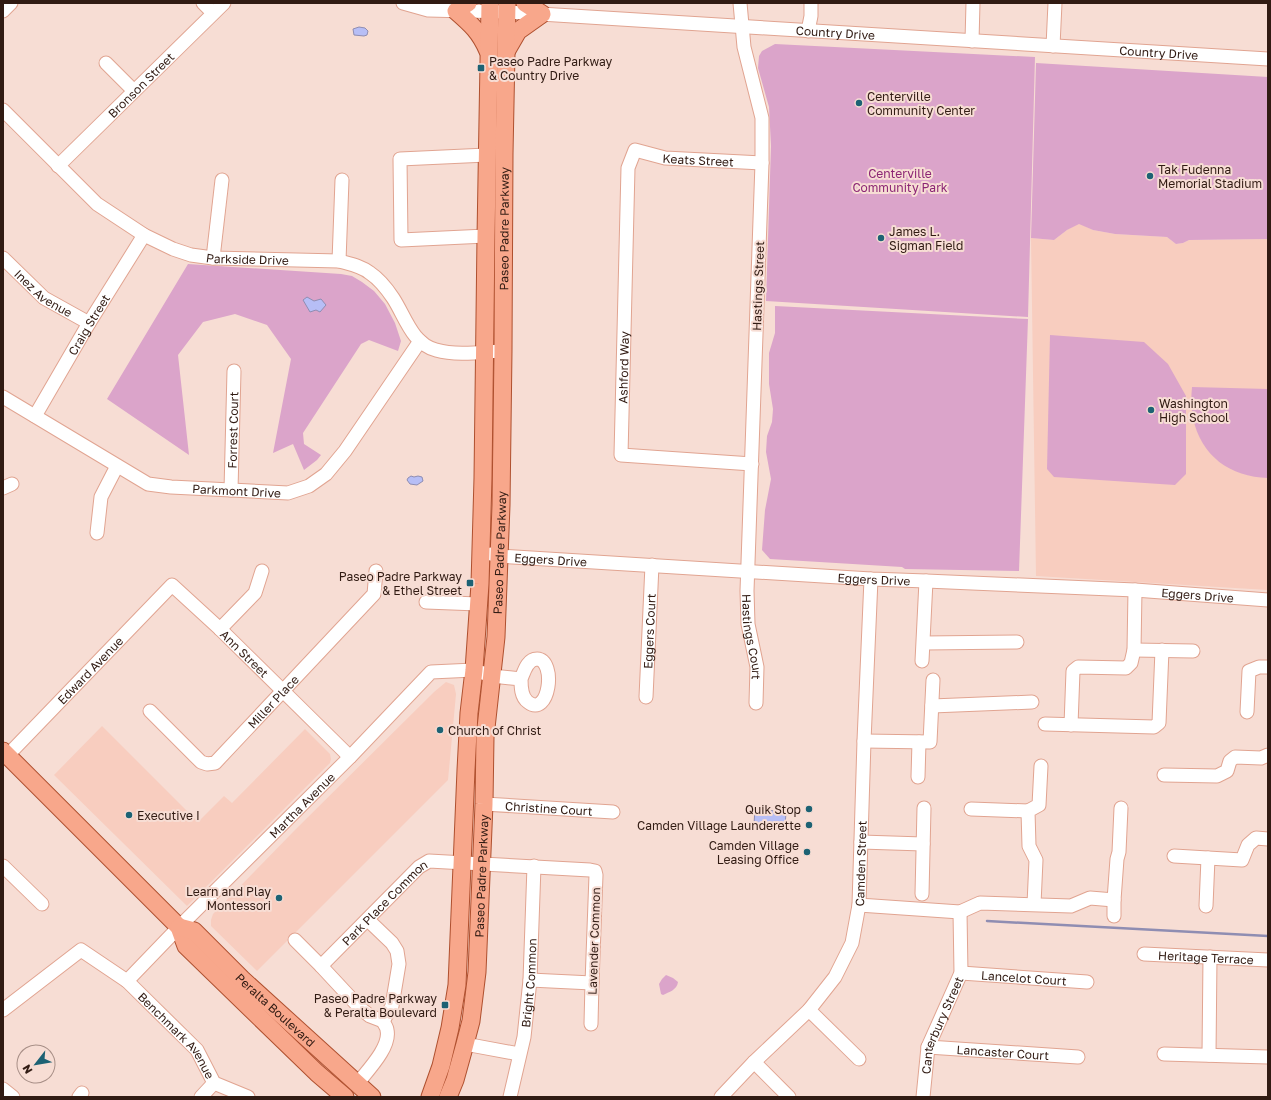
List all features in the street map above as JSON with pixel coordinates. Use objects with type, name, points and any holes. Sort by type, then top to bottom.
[{"type":"main road","points":[[506,52],[518,31],[542,14],[525,3]]},
{"type":"main road","points":[[462,7],[483,38],[489,53]]},
{"type":"main road","name":"Paseo Padre Parkway","points":[[448,1097],[455,1080],[471,1021],[477,972],[484,804],[485,737],[496,636],[503,351],[506,52],[499,7]]},
{"type":"main road","name":"Paseo Padre Parkway","points":[[430,1097],[440,1066],[454,1006],[459,958],[469,713],[474,670],[482,550],[489,53],[499,7]]},
{"type":"main road","name":"Peralta Boulevard","points":[[5,753],[179,927],[186,946],[282,1040],[342,1096]]},
{"type":"main road","name":"Peralta Boulevard","points":[[179,927],[194,931],[242,979],[372,1097]]},
{"type":"street","points":[[3,11],[11,3]]},
{"type":"street","points":[[203,3],[213,13]]},
{"type":"street","name":"Bronson Street","points":[[58,166],[224,3]]},
{"type":"street","name":"Country Drive","points":[[403,3],[428,10],[462,7],[499,7],[542,14],[1268,59]]},
{"type":"street","name":"Hastings Street","points":[[740,3],[744,47],[762,118],[762,163],[748,571]]},
{"type":"street","points":[[808,31],[811,16],[811,3]]},
{"type":"street","points":[[972,41],[974,3]]},
{"type":"street","points":[[1053,46],[1055,3]]},
{"type":"street","points":[[106,63],[134,91]]},
{"type":"street","name":"Parkside Drive","points":[[3,110],[97,204],[144,235],[172,249],[191,255],[213,258],[339,261],[359,266],[370,272],[380,282],[393,298],[409,328],[420,341],[435,350],[449,352],[503,351]]},
{"type":"street","name":"Keats Street","points":[[635,150],[665,158],[762,163]]},
{"type":"street","name":"Ashford Way","points":[[635,150],[628,168],[621,455],[752,464]]},
{"type":"street","points":[[486,236],[401,240],[400,159],[487,155]]},
{"type":"street","points":[[213,258],[222,180]]},
{"type":"street","points":[[339,261],[342,180]]},
{"type":"street","name":"Craig Street","points":[[35,416],[89,323],[144,235]]},
{"type":"street","name":"Inez Avenue","points":[[3,258],[44,298],[89,323]]},
{"type":"street","name":"Parkmont Drive","points":[[3,397],[148,484],[170,487],[288,494],[309,486],[326,474],[346,451],[420,341]]},
{"type":"street","name":"Forrest Court","points":[[231,490],[234,371]]},
{"type":"street","points":[[97,533],[101,497],[117,466]]},
{"type":"street","name":"Eggers Drive","points":[[482,550],[498,556],[871,580],[1136,590],[1268,600]]},
{"type":"street","name":"Eggers Court","points":[[646,697],[652,565]]},
{"type":"street","name":"Miller Place","points":[[150,711],[201,762],[207,764],[215,763],[374,594],[376,571]]},
{"type":"street","name":"Hastings Court","points":[[748,571],[748,624],[757,667],[756,703]]},
{"type":"street","points":[[220,628],[255,593],[262,572]]},
{"type":"street","name":"Camden Street","points":[[721,1097],[754,1062],[809,1010],[835,978],[852,943],[859,906],[871,580]]},
{"type":"street","points":[[922,661],[926,581]]},
{"type":"street","name":"Ann Street","points":[[172,585],[220,628],[350,757]]},
{"type":"street","name":"Edward Avenue","points":[[5,753],[172,585]]},
{"type":"street","points":[[1071,726],[1073,671],[1078,667],[1126,668],[1131,663],[1134,650],[1136,590]]},
{"type":"street","points":[[426,602],[478,604]]},
{"type":"street","points":[[924,643],[1017,642]]},
{"type":"street","points":[[1134,650],[1193,651]]},
{"type":"street","points":[[1045,724],[1154,728],[1159,722],[1162,650]]},
{"type":"street","points":[[1247,712],[1249,671],[1258,667],[1268,667]]},
{"type":"street","name":"Martha Avenue","points":[[127,981],[179,927],[350,757],[431,672],[474,670],[492,676],[521,679]]},
{"type":"street","points":[[864,741],[930,742],[933,680]]},
{"type":"street","points":[[932,706],[1032,702]]},
{"type":"street","points":[[918,776],[919,742]]},
{"type":"street","points":[[1164,775],[1217,776],[1227,771],[1230,761],[1235,758],[1261,758],[1268,755]]},
{"type":"street","points":[[971,809],[1028,812],[1039,805],[1041,766]]},
{"type":"street","name":"Christine Court","points":[[484,804],[613,812]]},
{"type":"street","points":[[922,894],[924,808]]},
{"type":"street","points":[[1114,916],[1121,808]]},
{"type":"street","points":[[1028,812],[1029,846],[1036,860],[1034,904]]},
{"type":"street","points":[[1174,856],[1242,860],[1248,845],[1256,838],[1268,839]]},
{"type":"street","points":[[861,842],[923,844]]},
{"type":"street","points":[[1206,906],[1208,858]]},
{"type":"street","name":"Park Place Common","points":[[321,966],[419,867],[429,861],[534,866]]},
{"type":"street","name":"Bright Common","points":[[510,1097],[524,1037],[530,980],[534,866]]},
{"type":"street","name":"Lavender Common","points":[[534,866],[595,872],[591,1024]]},
{"type":"street","points":[[4,868],[42,904]]},
{"type":"street","points":[[859,906],[960,912],[980,903],[1071,906],[1090,898],[1114,900]]},
{"type":"street","name":"Canterbury Street","points":[[923,1097],[928,1047],[961,973],[960,912]]},
{"type":"street","points":[[368,920],[392,943],[397,951],[399,964],[392,1006],[383,1021]]},
{"type":"street","points":[[295,940],[361,1009],[370,1016],[383,1021],[387,1030],[387,1039],[382,1052],[357,1084]]},
{"type":"street","name":"Benchmark Avenue","points":[[3,1010],[81,950],[127,981],[197,1050],[214,1083],[248,1097]]},
{"type":"street","name":"Heritage Terrace","points":[[1144,954],[1268,960]]},
{"type":"street","points":[[1209,1055],[1210,957]]},
{"type":"street","name":"Lancelot Court","points":[[961,973],[1087,982]]},
{"type":"street","points":[[530,980],[592,983]]},
{"type":"street","points":[[809,1010],[859,1059]]},
{"type":"street","points":[[465,1044],[519,1054]]},
{"type":"street","name":"Lancaster Court","points":[[928,1047],[1078,1057]]},
{"type":"street","points":[[1164,1054],[1268,1057]]},
{"type":"street","points":[[754,1062],[789,1097]]},
{"type":"street","points":[[201,1097],[214,1083]]},
{"type":"street","points":[[3,1089],[13,1097]]},
{"type":"shaded area","name":"Washington High School","points":[[1079,223],[1093,230],[1115,234],[1167,237],[1176,244],[1189,240],[1268,239],[1268,590],[1036,576],[1031,238],[1054,240]]},
{"type":"shaded area","points":[[446,682],[454,685],[456,694],[448,780],[257,971],[211,926],[213,914],[294,831],[434,692]]},
{"type":"shaded area","points":[[102,726],[198,822],[224,796],[232,803],[305,729],[330,754],[331,759],[330,763],[187,906],[54,775]]},
{"type":"green space","name":"Centerville Community Park","points":[[775,44],[1035,57],[1028,317],[766,301],[771,146],[769,107],[758,68],[759,56],[762,51]]},
{"type":"green space","name":"Tak Fudenna Memorial Stadium","points":[[1036,63],[1268,77],[1268,239],[1189,240],[1176,244],[1167,237],[1115,234],[1093,230],[1079,224],[1067,230],[1054,240],[1031,238]]},
{"type":"green space","points":[[188,264],[352,276],[374,291],[385,304],[395,323],[401,341],[398,351],[369,340],[361,344],[303,433],[304,444],[321,455],[304,470],[293,444],[273,453],[291,359],[267,325],[235,314],[203,322],[178,355],[189,455],[107,399]]},
{"type":"green space","points":[[775,306],[1028,319],[1019,571],[905,569],[902,567],[770,559],[762,550],[765,510],[771,479],[766,452],[767,436],[772,422],[773,409],[769,384],[769,353],[775,333]]},
{"type":"green space","points":[[1050,335],[1144,342],[1168,364],[1186,396],[1186,474],[1175,485],[1054,477],[1047,469]]},
{"type":"green space","points":[[1192,387],[1268,389],[1268,478],[1241,474],[1219,462],[1210,453],[1197,431],[1193,418],[1191,402]]},
{"type":"green space","points":[[666,975],[678,982],[674,989],[663,995],[661,994],[659,984]]},
{"type":"water","points":[[359,27],[365,28],[368,31],[367,35],[354,35],[353,29]]},
{"type":"water","points":[[307,297],[314,301],[321,299],[326,305],[320,312],[316,310],[310,312],[303,300]]},
{"type":"water","points":[[411,476],[422,477],[423,481],[417,485],[410,484],[407,480]]},
{"type":"water","points":[[755,809],[786,812],[785,827],[782,827],[782,825],[754,824]]},
{"type":"waterway","points":[[987,921],[1268,936]]},
{"type":"place","name":"Paseo Padre Parkway & Country Drive","points":[[481,68]]},
{"type":"place","name":"Centerville Community Center","points":[[859,103]]},
{"type":"place","name":"Tak Fudenna Memorial Stadium","points":[[1150,176]]},
{"type":"place","name":"James L. Sigman Field","points":[[881,238]]},
{"type":"place","name":"Washington High School","points":[[1151,410]]},
{"type":"place","name":"Paseo Padre Parkway & Ethel Street","points":[[470,583]]},
{"type":"place","name":"Church of Christ","points":[[440,730]]},
{"type":"place","name":"Quik Stop","points":[[809,809]]},
{"type":"place","name":"Executive I","points":[[129,815]]},
{"type":"place","name":"Camden Village Launderette","points":[[809,825]]},
{"type":"place","name":"Camden Village Leasing Office","points":[[807,852]]},
{"type":"place","name":"Learn and Play Montessori","points":[[279,898]]},
{"type":"place","name":"Paseo Padre Parkway & Peralta Boulevard","points":[[445,1005]]}]
